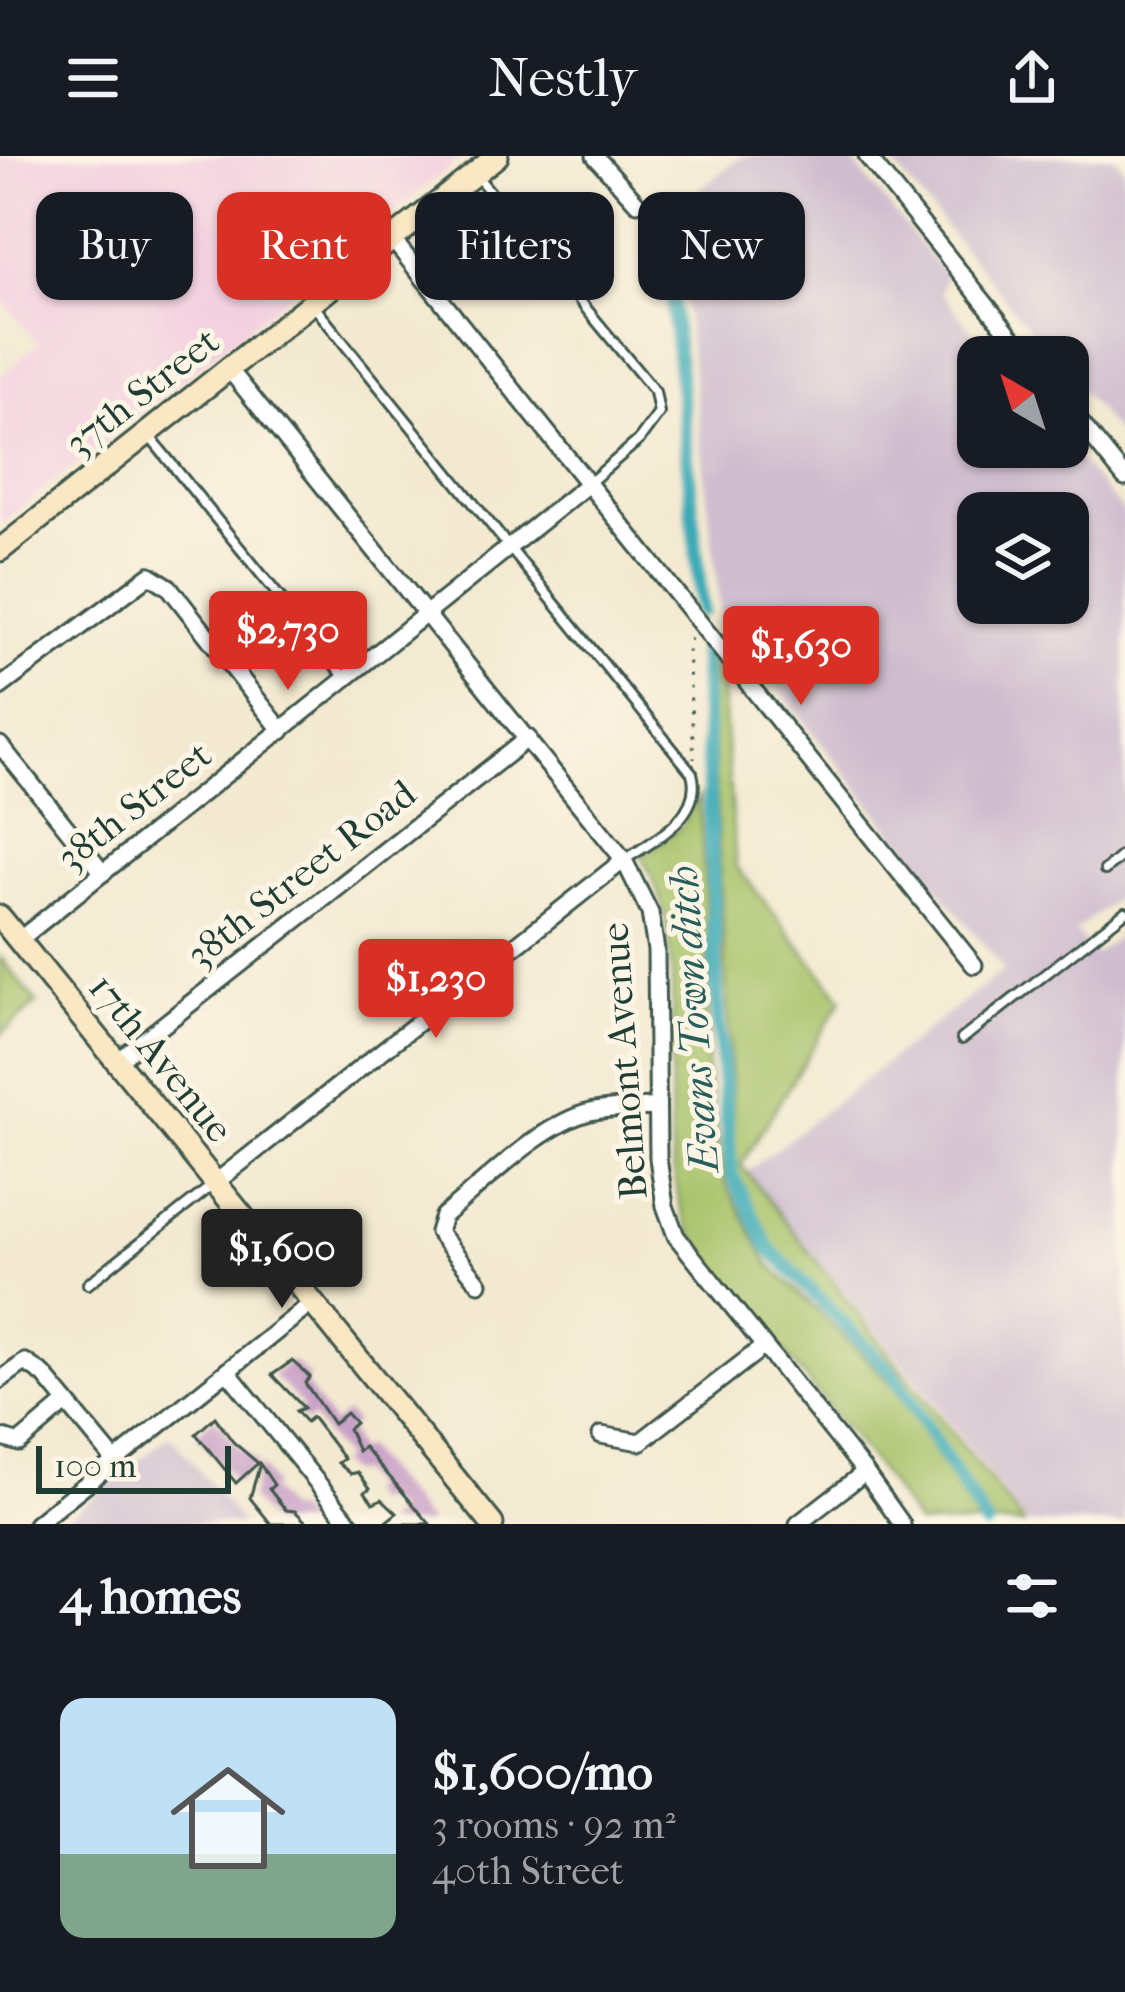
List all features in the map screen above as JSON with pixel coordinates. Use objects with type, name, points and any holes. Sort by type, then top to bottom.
[{"type":"main road","name":"37th Street","points":[[0,550],[497,156]]},
{"type":"main road","name":"17th Avenue","points":[[0,917],[492,1524]]},
{"type":"street","points":[[595,156],[637,203]]},
{"type":"street","points":[[867,156],[1011,336]]},
{"type":"street","points":[[393,240],[974,965]]},
{"type":"street","name":"Belmont Avenue","points":[[229,369],[624,860],[650,913],[656,950],[656,1108],[665,1206],[676,1236],[866,1472],[902,1524]]},
{"type":"street","points":[[1089,433],[1125,478]]},
{"type":"street","name":"38th Street","points":[[19,940],[588,484]]},
{"type":"street","points":[[0,688],[150,575],[169,587],[282,730]]},
{"type":"street","name":"38th Street Road","points":[[116,1062],[527,737]]},
{"type":"street","points":[[0,745],[103,873]]},
{"type":"street","points":[[215,1183],[624,860]]},
{"type":"street","points":[[478,1283],[438,1232],[443,1216],[572,1118],[591,1112],[656,1108]]},
{"type":"street","points":[[36,1524],[312,1303]]},
{"type":"street","points":[[601,1435],[640,1442],[763,1347]]},
{"type":"street","points":[[0,1380],[25,1362],[44,1375],[115,1461]]},
{"type":"street","points":[[227,1371],[350,1524]]},
{"type":"street","points":[[0,1437],[19,1443],[66,1403]]},
{"type":"street","points":[[798,1524],[866,1472]]},
{"type":"lane","name":"38th Street","points":[[475,173],[655,392],[659,413],[645,434],[588,484]]},
{"type":"lane","points":[[312,304],[692,773],[694,792],[680,819],[624,860]]},
{"type":"lane","points":[[148,435],[346,679]]},
{"type":"lane","points":[[1105,870],[1125,853]]},
{"type":"lane","points":[[962,1039],[1125,912]]},
{"type":"lane","points":[[88,1284],[215,1183]]},
{"type":"path","points":[[692,773],[695,747],[688,649],[690,638],[702,626]]},
{"type":"shaded area","points":[[0,156],[464,156],[391,214],[391,192],[217,192],[217,300],[282,300],[0,524],[0,376],[38,344],[0,297]]},
{"type":"shaded area","points":[[742,156],[848,156],[945,275],[941,292],[976,336],[957,336],[957,468],[1085,468],[1125,514],[1125,892],[1075,931],[1095,955],[1125,931],[1125,1524],[1027,1524],[747,1172],[1004,970],[721,618],[684,300],[805,300],[805,192],[697,192]]},
{"type":"shaded area","points":[[887,156],[1113,156],[1125,170],[1125,443],[1089,400],[1089,336],[1036,336]]},
{"type":"shaded area","points":[[170,1435],[242,1524],[59,1524],[112,1482]]},
{"type":"green space","points":[[708,648],[720,664],[736,866],[842,999],[741,1165],[1024,1524],[990,1524],[895,1373],[773,1246],[736,1171]]},
{"type":"green space","points":[[699,797],[708,935],[707,1073],[725,1182],[768,1263],[893,1385],[979,1524],[917,1524],[703,1252],[684,1216],[671,1124],[668,936],[659,895],[641,857],[680,828]]},
{"type":"green space","points":[[0,957],[37,1003],[0,1035]]},
{"type":"building","points":[[292,1361],[310,1377],[305,1383],[333,1424],[346,1413],[355,1423],[348,1429],[358,1451],[364,1447],[430,1524],[383,1524],[397,1513],[382,1499],[373,1503],[365,1492],[370,1488],[358,1472],[351,1474],[338,1463],[344,1459],[312,1417],[306,1422],[296,1411],[304,1408],[272,1375]]},
{"type":"building","points":[[215,1417],[233,1442],[258,1463],[236,1483],[196,1434]]},
{"type":"building","points":[[260,1464],[274,1485],[269,1489],[286,1510],[295,1511],[308,1524],[271,1524],[250,1498]]},
{"type":"waterway","name":"Evans Town ditch","points":[[672,300],[702,611]]},
{"type":"waterway","name":"Evans Town ditch","points":[[703,642],[718,1024],[732,1175],[769,1248],[894,1375],[986,1524]]}]
